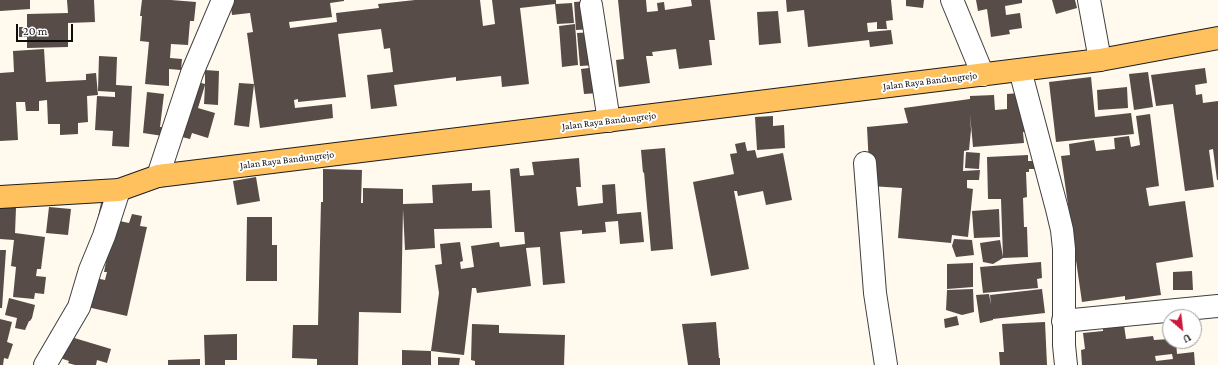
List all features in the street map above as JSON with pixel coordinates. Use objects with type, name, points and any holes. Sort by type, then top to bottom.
[{"type":"main road","name":"Jalan Raya Bandungrejo","points":[[0,197],[119,190],[158,176],[1100,60],[1218,38]]},
{"type":"street","points":[[158,176],[192,73],[223,0]]},
{"type":"street","points":[[952,0],[983,75]]},
{"type":"street","points":[[1090,0],[1100,60]]},
{"type":"street","points":[[591,5],[609,121]]},
{"type":"street","points":[[1020,70],[1062,230],[1064,249],[1063,321],[1066,365]]},
{"type":"street","points":[[866,163],[875,293],[886,365]]},
{"type":"street","points":[[45,365],[79,306],[90,270],[104,236],[119,190]]},
{"type":"street","points":[[1063,321],[1218,306]]},
{"type":"building","points":[[0,0],[30,0],[30,9],[0,11]]},
{"type":"building","points":[[67,0],[94,0],[95,22],[68,23],[68,47],[27,48],[27,37],[19,37],[19,27],[27,27],[27,14],[68,13]]},
{"type":"building","points":[[142,0],[196,2],[194,21],[190,21],[188,45],[171,44],[170,58],[182,59],[181,70],[169,69],[169,86],[145,84],[149,42],[140,41],[142,16],[140,16]]},
{"type":"building","points":[[230,0],[344,0],[330,3],[332,17],[289,22],[290,28],[337,22],[336,13],[379,8],[378,4],[415,0],[480,0],[483,26],[495,24],[492,0],[556,0],[556,4],[572,3],[574,23],[557,24],[555,4],[520,8],[529,84],[502,87],[501,76],[456,81],[456,77],[394,85],[397,106],[371,109],[367,75],[393,72],[390,48],[384,49],[381,29],[338,34],[346,97],[298,102],[298,99],[294,100],[295,108],[332,104],[333,118],[260,128],[247,33],[253,32],[250,13],[232,15]]},
{"type":"building","points":[[618,0],[646,0],[647,12],[658,11],[657,3],[664,2],[665,10],[692,6],[691,0],[710,0],[715,40],[709,40],[712,65],[679,69],[676,49],[652,52],[653,56],[646,56],[650,83],[619,87],[616,60],[624,59]]},
{"type":"building","points":[[786,0],[891,0],[893,20],[886,21],[887,29],[877,29],[877,22],[867,23],[868,32],[891,30],[893,44],[870,47],[869,40],[808,47],[804,10],[787,12]]},
{"type":"building","points":[[906,0],[924,0],[923,8],[906,6]]},
{"type":"building","points":[[976,0],[1022,0],[1022,3],[1005,6],[1006,15],[1020,13],[1022,28],[1009,30],[1010,34],[991,37],[987,9],[978,11]]},
{"type":"building","points":[[1052,0],[1075,0],[1077,8],[1056,14]]},
{"type":"building","points":[[589,1],[592,29],[576,30],[574,2]]},
{"type":"building","points":[[778,11],[781,43],[759,45],[757,12]]},
{"type":"building","points":[[575,24],[578,65],[562,67],[559,26]]},
{"type":"building","points":[[593,32],[596,65],[580,66],[577,33]]},
{"type":"building","points":[[44,49],[46,82],[86,80],[86,74],[96,73],[98,95],[87,96],[88,122],[78,123],[78,134],[60,135],[60,124],[48,124],[47,100],[39,101],[39,111],[26,111],[25,102],[16,102],[18,140],[0,141],[0,73],[14,72],[13,51]]},
{"type":"building","points":[[99,56],[117,57],[116,85],[132,86],[129,147],[112,146],[113,131],[95,130],[97,96],[115,97],[115,92],[98,91]]},
{"type":"building","points":[[596,67],[599,93],[584,94],[581,69]]},
{"type":"building","points":[[1205,68],[1207,83],[1195,85],[1196,95],[1202,94],[1203,103],[1218,101],[1218,180],[1213,149],[1209,150],[1214,187],[1185,191],[1173,104],[1156,106],[1151,75]]},
{"type":"building","points":[[205,70],[219,71],[218,105],[204,104],[205,85],[198,108],[215,113],[208,138],[192,133],[190,139],[182,137],[197,82],[205,84]]},
{"type":"building","points":[[1148,72],[1153,107],[1134,110],[1129,74]]},
{"type":"building","points":[[1091,77],[1095,117],[1131,113],[1134,134],[1056,142],[1049,82]]},
{"type":"building","points":[[239,83],[254,84],[249,127],[234,125]]},
{"type":"building","points":[[1127,87],[1128,108],[1098,110],[1097,90]]},
{"type":"building","points":[[147,92],[164,94],[160,127],[164,127],[163,136],[143,133]]},
{"type":"building","points":[[1020,93],[1030,131],[1023,132],[1024,143],[973,147],[970,114],[971,130],[969,150],[964,151],[963,171],[980,170],[979,180],[967,180],[967,188],[973,189],[968,237],[952,235],[951,243],[898,238],[902,188],[870,186],[867,127],[908,123],[904,108],[970,99],[970,96],[994,95],[995,110],[1007,109],[1007,94]]},
{"type":"building","points":[[1150,114],[1159,186],[1146,188],[1149,206],[1185,201],[1193,257],[1156,263],[1161,295],[1125,300],[1125,296],[1082,302],[1061,156],[1070,155],[1069,144],[1094,140],[1096,151],[1115,149],[1114,138],[1129,136],[1131,147],[1140,145],[1136,116]]},
{"type":"building","points":[[773,116],[773,126],[784,125],[785,148],[757,150],[755,117]]},
{"type":"building","points":[[745,142],[747,151],[755,150],[757,158],[783,153],[792,200],[766,205],[763,191],[738,196],[737,191],[734,191],[749,269],[711,276],[693,182],[734,174],[730,154],[737,153],[735,144]]},
{"type":"building","points":[[665,148],[673,249],[651,251],[641,150]]},
{"type":"building","points":[[966,152],[980,153],[979,169],[965,168]]},
{"type":"building","points":[[1028,155],[1028,161],[1034,161],[1034,169],[1029,169],[1029,172],[1026,172],[1027,197],[1023,198],[1024,227],[1027,227],[1028,257],[1003,258],[993,264],[983,262],[980,243],[1000,240],[1003,257],[1001,199],[988,199],[987,157]]},
{"type":"building","points":[[579,158],[581,187],[576,187],[578,206],[603,203],[602,185],[615,184],[617,214],[641,212],[644,242],[620,244],[618,221],[605,222],[606,232],[582,234],[582,230],[560,232],[565,283],[543,285],[540,247],[526,248],[531,286],[477,293],[476,288],[472,288],[464,355],[431,351],[439,293],[435,265],[442,264],[440,244],[460,242],[463,261],[460,262],[461,269],[474,267],[471,246],[499,242],[500,247],[525,244],[524,232],[515,232],[510,169],[519,168],[520,176],[534,175],[532,162]]},
{"type":"building","points":[[323,169],[362,170],[361,203],[363,203],[363,188],[403,189],[403,204],[433,203],[432,185],[472,183],[472,191],[490,190],[492,228],[434,229],[435,248],[405,250],[403,209],[401,313],[359,312],[358,365],[317,365],[317,359],[292,358],[293,325],[318,325]]},
{"type":"building","points":[[256,177],[260,201],[237,205],[233,181]]},
{"type":"building","points":[[101,203],[118,207],[115,220],[129,223],[132,214],[142,216],[140,226],[147,227],[127,316],[74,304],[81,275],[105,280],[107,272],[104,272],[108,252],[91,248]]},
{"type":"building","points":[[0,207],[16,208],[15,233],[45,237],[41,269],[37,269],[36,276],[46,277],[44,294],[35,293],[34,299],[13,297],[16,267],[11,266],[14,240],[0,239]]},
{"type":"building","points":[[49,207],[71,209],[68,235],[46,233]]},
{"type":"building","points":[[999,209],[1000,237],[974,238],[972,211]]},
{"type":"building","points":[[247,217],[272,217],[272,245],[277,245],[277,281],[246,281]]},
{"type":"building","points":[[954,239],[972,240],[974,255],[956,257],[952,246]]},
{"type":"building","points":[[0,250],[6,250],[2,308],[0,308]]},
{"type":"building","points":[[1041,262],[1042,278],[1037,279],[1038,288],[983,293],[980,267]]},
{"type":"building","points":[[973,263],[973,287],[947,289],[947,264]]},
{"type":"building","points":[[1192,271],[1193,290],[1173,290],[1173,272]]},
{"type":"building","points":[[973,289],[974,312],[962,315],[946,310],[947,290]]},
{"type":"building","points":[[1042,289],[1045,313],[993,319],[980,323],[976,295],[989,294],[991,305],[990,295]]},
{"type":"building","points":[[9,298],[35,305],[32,318],[25,330],[15,328],[17,318],[5,315]]},
{"type":"building","points":[[957,316],[959,325],[945,328],[944,319]]},
{"type":"building","points":[[0,319],[12,322],[7,342],[13,344],[8,359],[4,358],[3,365],[0,365]]},
{"type":"building","points":[[716,322],[720,365],[688,365],[682,324]]},
{"type":"building","points":[[1045,322],[1047,365],[1000,365],[999,352],[1004,352],[1002,324]]},
{"type":"building","points":[[472,324],[499,325],[499,333],[565,335],[564,365],[475,365],[475,361],[471,360]]},
{"type":"building","points":[[1124,325],[1126,339],[1153,336],[1154,340],[1162,340],[1162,349],[1177,349],[1177,354],[1194,352],[1195,365],[1082,365],[1081,350],[1085,349],[1083,333],[1103,331],[1103,327]],"holes":[[[1172,354],[1173,359],[1156,361],[1155,356]]]},
{"type":"building","points":[[51,331],[111,349],[107,363],[97,360],[96,365],[75,365],[68,363],[69,361],[45,353]]},
{"type":"building","points":[[237,334],[237,360],[225,360],[225,365],[205,365],[204,335]]},
{"type":"building","points":[[402,350],[431,351],[431,365],[402,365]]},
{"type":"building","points":[[438,357],[460,358],[459,365],[438,365]]},
{"type":"building","points":[[200,359],[200,365],[168,365],[168,360]]}]
